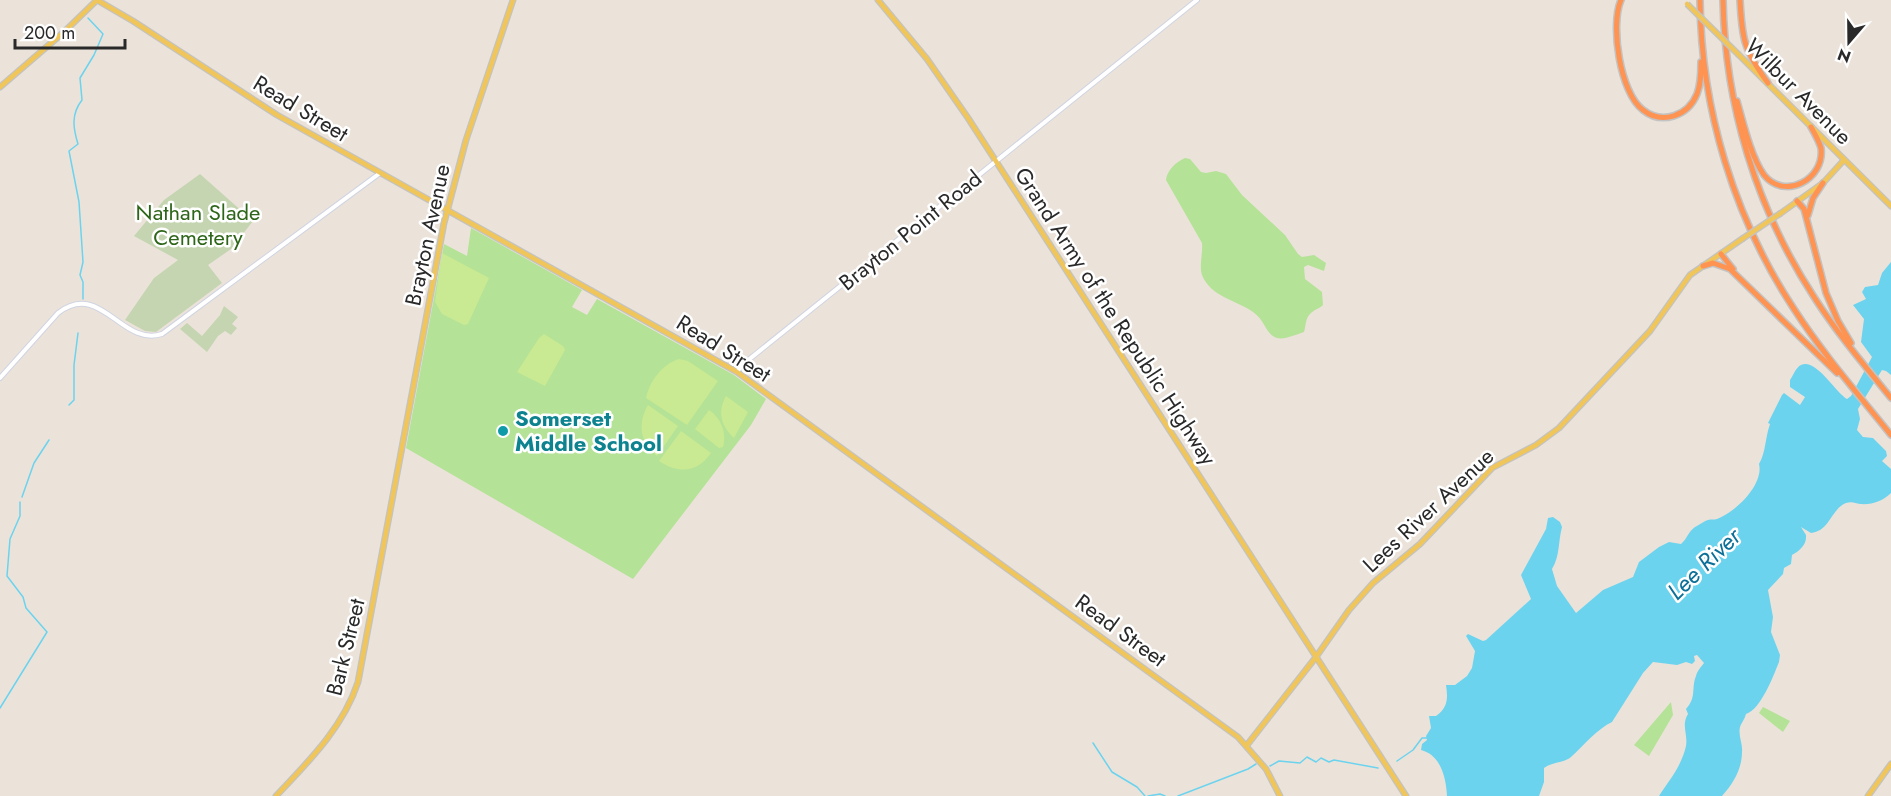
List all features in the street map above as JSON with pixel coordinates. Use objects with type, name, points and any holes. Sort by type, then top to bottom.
[{"type":"highway","points":[[1621,0],[1617,18],[1617,42],[1625,80],[1635,101],[1644,111],[1669,118],[1684,111],[1694,100],[1701,80],[1700,0]]},
{"type":"highway","points":[[1723,0],[1729,74],[1746,152],[1775,226],[1806,285],[1862,363],[1891,398]]},
{"type":"highway","points":[[1740,0],[1744,44],[1768,83]]},
{"type":"highway","points":[[1701,33],[1707,87],[1715,126],[1744,215],[1787,298],[1817,342],[1891,435]]},
{"type":"highway","points":[[1729,74],[1759,166],[1774,183],[1797,186],[1809,179],[1817,169],[1821,147],[1811,127]]},
{"type":"highway","points":[[1809,226],[1809,206],[1823,183]]},
{"type":"highway","points":[[1797,201],[1804,210],[1826,293],[1838,321],[1862,363]]},
{"type":"highway","points":[[1721,254],[1743,282]]},
{"type":"highway","points":[[1703,266],[1713,263],[1730,269],[1851,386]]},
{"type":"main road","points":[[0,87],[97,0]]},
{"type":"main road","name":"Read Street","points":[[97,0],[270,111],[736,372],[1247,745],[1270,776],[1280,796]]},
{"type":"main road","name":"Brayton Avenue","points":[[396,482],[447,210],[466,140],[513,0]]},
{"type":"main road","name":"Grand Army of the Republic Highway","points":[[878,0],[932,66],[996,161],[1316,657]]},
{"type":"main road","name":"Wilbur Avenue","points":[[1685,2],[1891,206]]},
{"type":"main road","name":"Lees River Avenue","points":[[1247,745],[1316,657],[1359,597],[1374,581],[1420,544],[1486,473],[1500,462],[1536,445],[1559,429],[1637,346],[1686,280],[1823,183],[1844,160]]},
{"type":"main road","name":"Bark Street","points":[[276,796],[332,733],[354,693],[362,666],[396,482]]},
{"type":"main road","points":[[1316,657],[1406,796]]},
{"type":"main road","points":[[1868,796],[1891,764]]},
{"type":"street","name":"Brayton Point Road","points":[[736,372],[742,364],[1197,0]]},
{"type":"street","points":[[0,378],[58,313],[68,305],[79,302],[89,304],[140,333],[152,336],[162,334],[380,173]]},
{"type":"green space","points":[[1185,158],[1190,159],[1201,172],[1216,171],[1226,174],[1242,195],[1285,235],[1298,254],[1302,257],[1314,255],[1326,263],[1324,271],[1308,265],[1304,267],[1305,279],[1322,292],[1323,305],[1309,315],[1304,332],[1283,338],[1273,336],[1253,312],[1224,297],[1206,282],[1201,271],[1202,243],[1166,180],[1172,167]]},
{"type":"green space","name":"Nathan Slade Cemetery","points":[[200,174],[253,221],[231,249],[208,265],[222,283],[156,332],[145,331],[125,320],[154,278],[178,260],[134,236],[164,200]]},
{"type":"green space","points":[[471,228],[582,290],[572,307],[587,315],[597,299],[734,375],[766,399],[751,425],[633,579],[406,448],[444,244],[467,256]]},
{"type":"green space","points":[[442,253],[489,278],[468,324],[464,325],[442,314],[435,302]]},
{"type":"green space","points":[[224,306],[238,317],[232,324],[237,328],[231,335],[225,331],[218,336],[207,352],[180,329],[187,323],[202,336],[220,315]]},
{"type":"green space","points":[[544,334],[563,346],[565,350],[545,386],[517,372]]},
{"type":"green space","points":[[679,359],[688,361],[718,381],[687,425],[646,398],[657,374],[667,365]]},
{"type":"green space","points":[[726,396],[748,412],[734,438],[723,424],[721,413]]},
{"type":"green space","points":[[648,405],[678,426],[657,456],[647,445],[642,432],[642,419]]},
{"type":"green space","points":[[709,410],[722,426],[723,447],[719,448],[695,429]]},
{"type":"green space","points":[[681,431],[711,453],[706,460],[694,468],[674,468],[659,461]]},
{"type":"green space","points":[[1671,702],[1673,715],[1649,756],[1634,745]]},
{"type":"green space","points":[[1763,707],[1790,721],[1783,732],[1759,713]]},
{"type":"water","name":"Lee River","points":[[1891,262],[1891,375],[1882,370],[1858,409],[1860,419],[1857,430],[1863,437],[1873,438],[1886,451],[1887,456],[1882,461],[1891,469],[1891,493],[1873,503],[1846,503],[1817,531],[1811,533],[1801,527],[1806,535],[1804,545],[1792,555],[1791,564],[1784,568],[1783,574],[1768,590],[1773,617],[1771,632],[1780,655],[1779,662],[1757,706],[1746,714],[1741,725],[1742,758],[1736,776],[1722,796],[1659,796],[1678,767],[1686,746],[1685,722],[1688,714],[1686,709],[1692,700],[1697,674],[1704,663],[1697,655],[1694,656],[1695,661],[1692,664],[1653,662],[1643,673],[1612,722],[1596,733],[1571,757],[1544,768],[1544,782],[1539,796],[1447,796],[1444,775],[1438,762],[1421,750],[1431,728],[1429,716],[1436,716],[1445,706],[1446,685],[1455,685],[1467,676],[1472,668],[1475,651],[1466,636],[1468,634],[1483,641],[1486,640],[1531,599],[1521,575],[1546,529],[1548,518],[1553,517],[1560,522],[1562,527],[1558,554],[1552,569],[1557,586],[1576,613],[1603,590],[1633,577],[1639,562],[1659,547],[1669,542],[1681,544],[1695,527],[1706,521],[1717,519],[1732,510],[1747,496],[1757,480],[1770,424],[1768,423],[1782,395],[1784,393],[1800,405],[1805,397],[1790,387],[1790,380],[1799,366],[1807,364],[1813,367],[1826,377],[1842,396],[1847,399],[1851,396],[1872,357],[1861,342],[1864,319],[1853,305],[1866,299],[1862,292],[1865,287],[1878,285],[1882,273]]},
{"type":"waterway","points":[[83,299],[83,282],[80,275],[83,262],[79,202],[69,151],[78,144],[74,121],[78,105],[82,100],[80,78],[103,34],[88,18]]},
{"type":"waterway","points":[[69,405],[74,400],[74,365],[78,333]]},
{"type":"waterway","points":[[22,497],[34,463],[49,440]]},
{"type":"waterway","points":[[0,708],[47,632],[26,608],[23,597],[7,576],[10,539],[20,516],[20,502]]},
{"type":"waterway","points":[[1397,761],[1413,750],[1422,738],[1429,738]]},
{"type":"waterway","points":[[1093,743],[1112,772],[1137,787],[1145,796]]},
{"type":"waterway","points":[[1270,766],[1279,761],[1300,763],[1307,757],[1316,762],[1321,758],[1329,762],[1334,760],[1378,768]]},
{"type":"waterway","points":[[1178,796],[1256,764]]},
{"type":"waterway","points":[[1148,796],[1160,794],[1165,796]]},
{"type":"place","name":"Somerset Middle School","points":[[503,431]]}]
